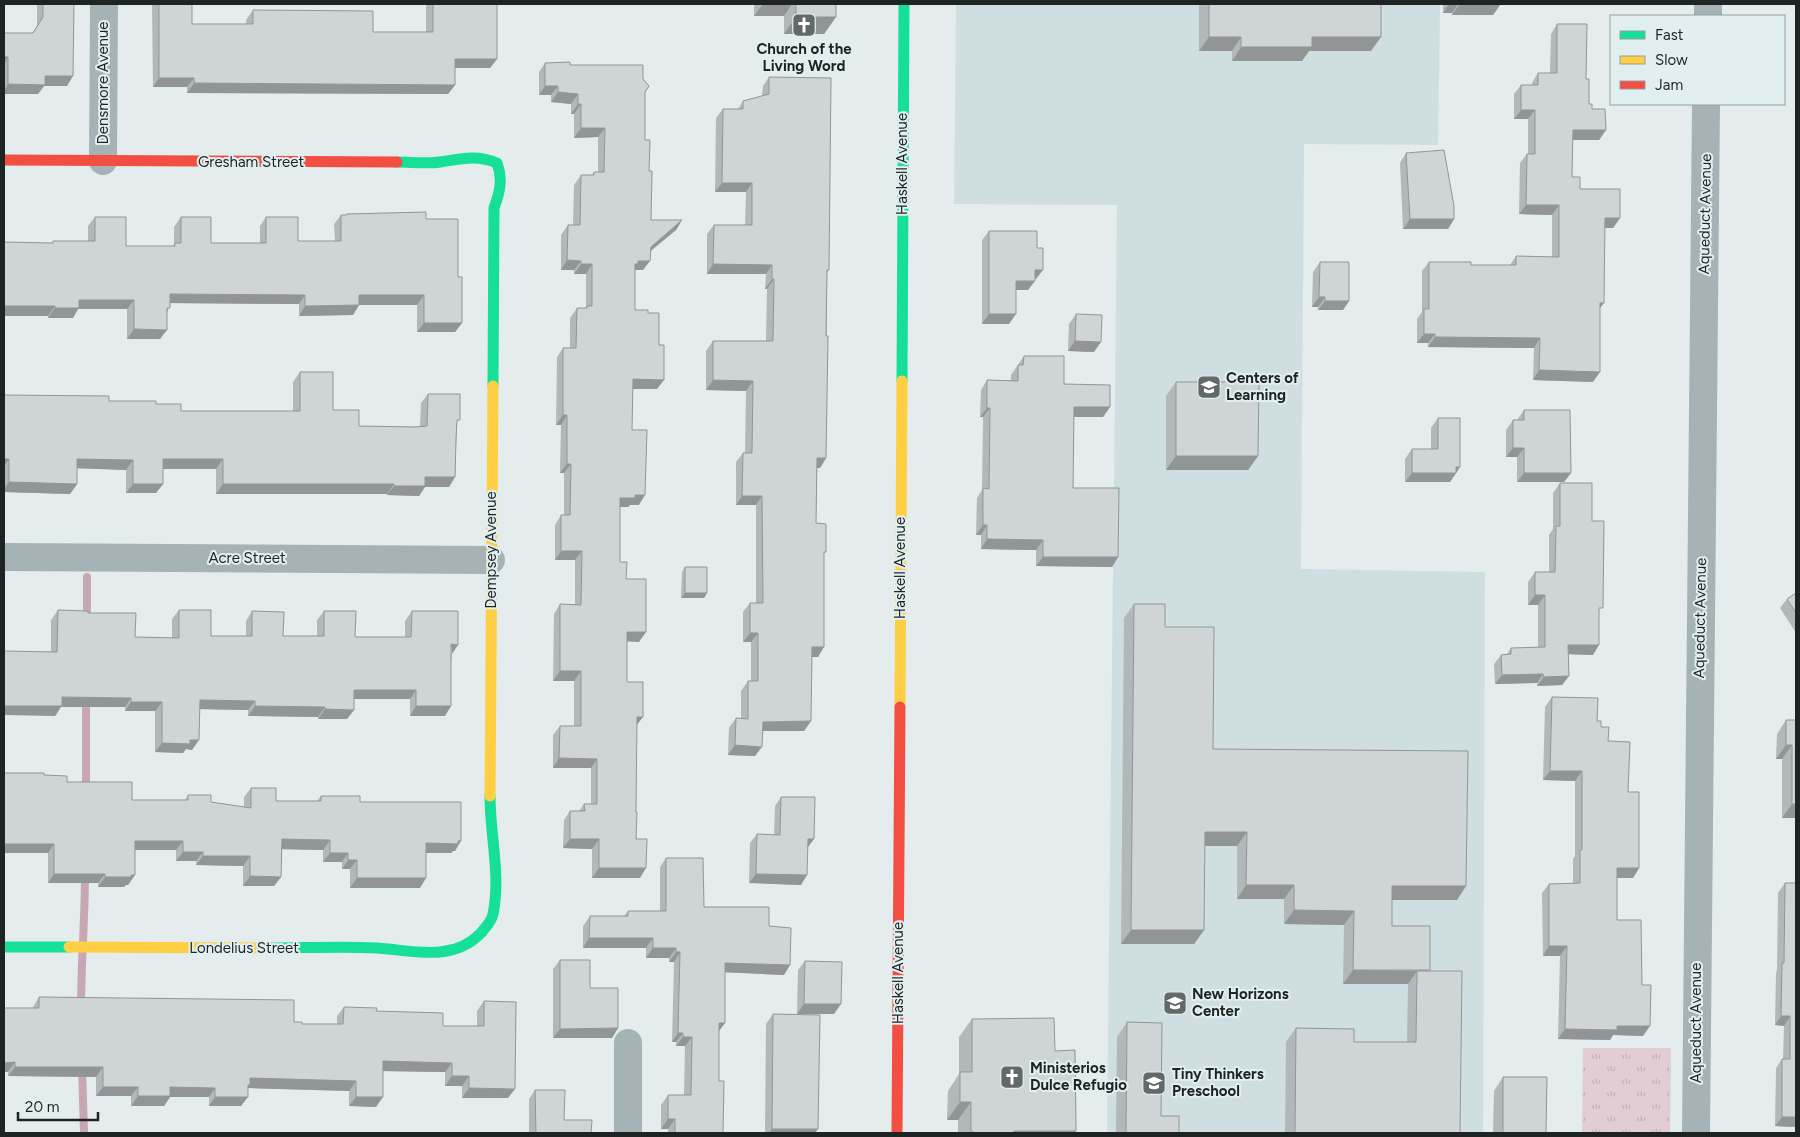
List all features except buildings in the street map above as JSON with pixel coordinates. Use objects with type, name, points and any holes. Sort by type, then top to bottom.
[{"type":"street","name":"Densmore Avenue","points":[[103,162],[104,4]]},
{"type":"street","name":"Haskell Avenue","points":[[897,1133],[904,4]]},
{"type":"street","name":"Aqueduct Avenue","points":[[1696,1133],[1706,105]]},
{"type":"street","name":"Gresham Street","points":[[4,160],[103,162],[439,162],[455,158],[486,158],[497,163]]},
{"type":"street","name":"Dempsey Avenue","points":[[480,936],[493,916],[497,881],[496,854],[490,812],[494,208],[502,182],[501,171],[497,163]]},
{"type":"street","name":"Acre Street","points":[[4,557],[491,560]]},
{"type":"street","name":"Londelius Street","points":[[4,947],[378,948],[407,953],[434,954],[459,948],[480,936]]},
{"type":"street","points":[[628,1043],[628,1133]]},
{"type":"shaded area","points":[[956,4],[1440,4],[1438,145],[1304,144],[1301,569],[1485,572],[1483,1133],[1107,1133],[1117,205],[954,204]]},
{"type":"green space","points":[[1583,1048],[1671,1048],[1670,1133],[1582,1133]]},
{"type":"waterway","points":[[87,577],[87,620]]},
{"type":"waterway","points":[[86,697],[86,790]]},
{"type":"waterway","points":[[81,1008],[85,874]]},
{"type":"waterway","points":[[82,1067],[84,1133]]},
{"type":"traffic: fast","points":[[902,381],[904,4]]},
{"type":"traffic: fast","points":[[397,162],[435,163],[475,158],[497,163],[500,180],[494,208],[493,386]]},
{"type":"traffic: fast","points":[[269,948],[363,947],[431,952],[457,948],[470,942],[481,933],[490,922],[493,914],[496,870],[490,796]]},
{"type":"traffic: fast","points":[[4,947],[69,947]]},
{"type":"traffic: slow","points":[[900,707],[902,381]]},
{"type":"traffic: slow","points":[[490,796],[493,386]]},
{"type":"traffic: slow","points":[[69,947],[269,948]]},
{"type":"traffic: jam","points":[[4,160],[397,162]]},
{"type":"traffic: jam","points":[[897,1133],[900,707]]},
{"type":"place","name":"Church of the Living Word","points":[[804,25]]},
{"type":"place","name":"Centers of Learning","points":[[1209,387]]},
{"type":"place","name":"New Horizons Center","points":[[1175,1003]]},
{"type":"place","name":"Ministerios Dulce Refugio","points":[[1012,1077]]},
{"type":"place","name":"Tiny Thinkers Preschool","points":[[1154,1083]]}]
